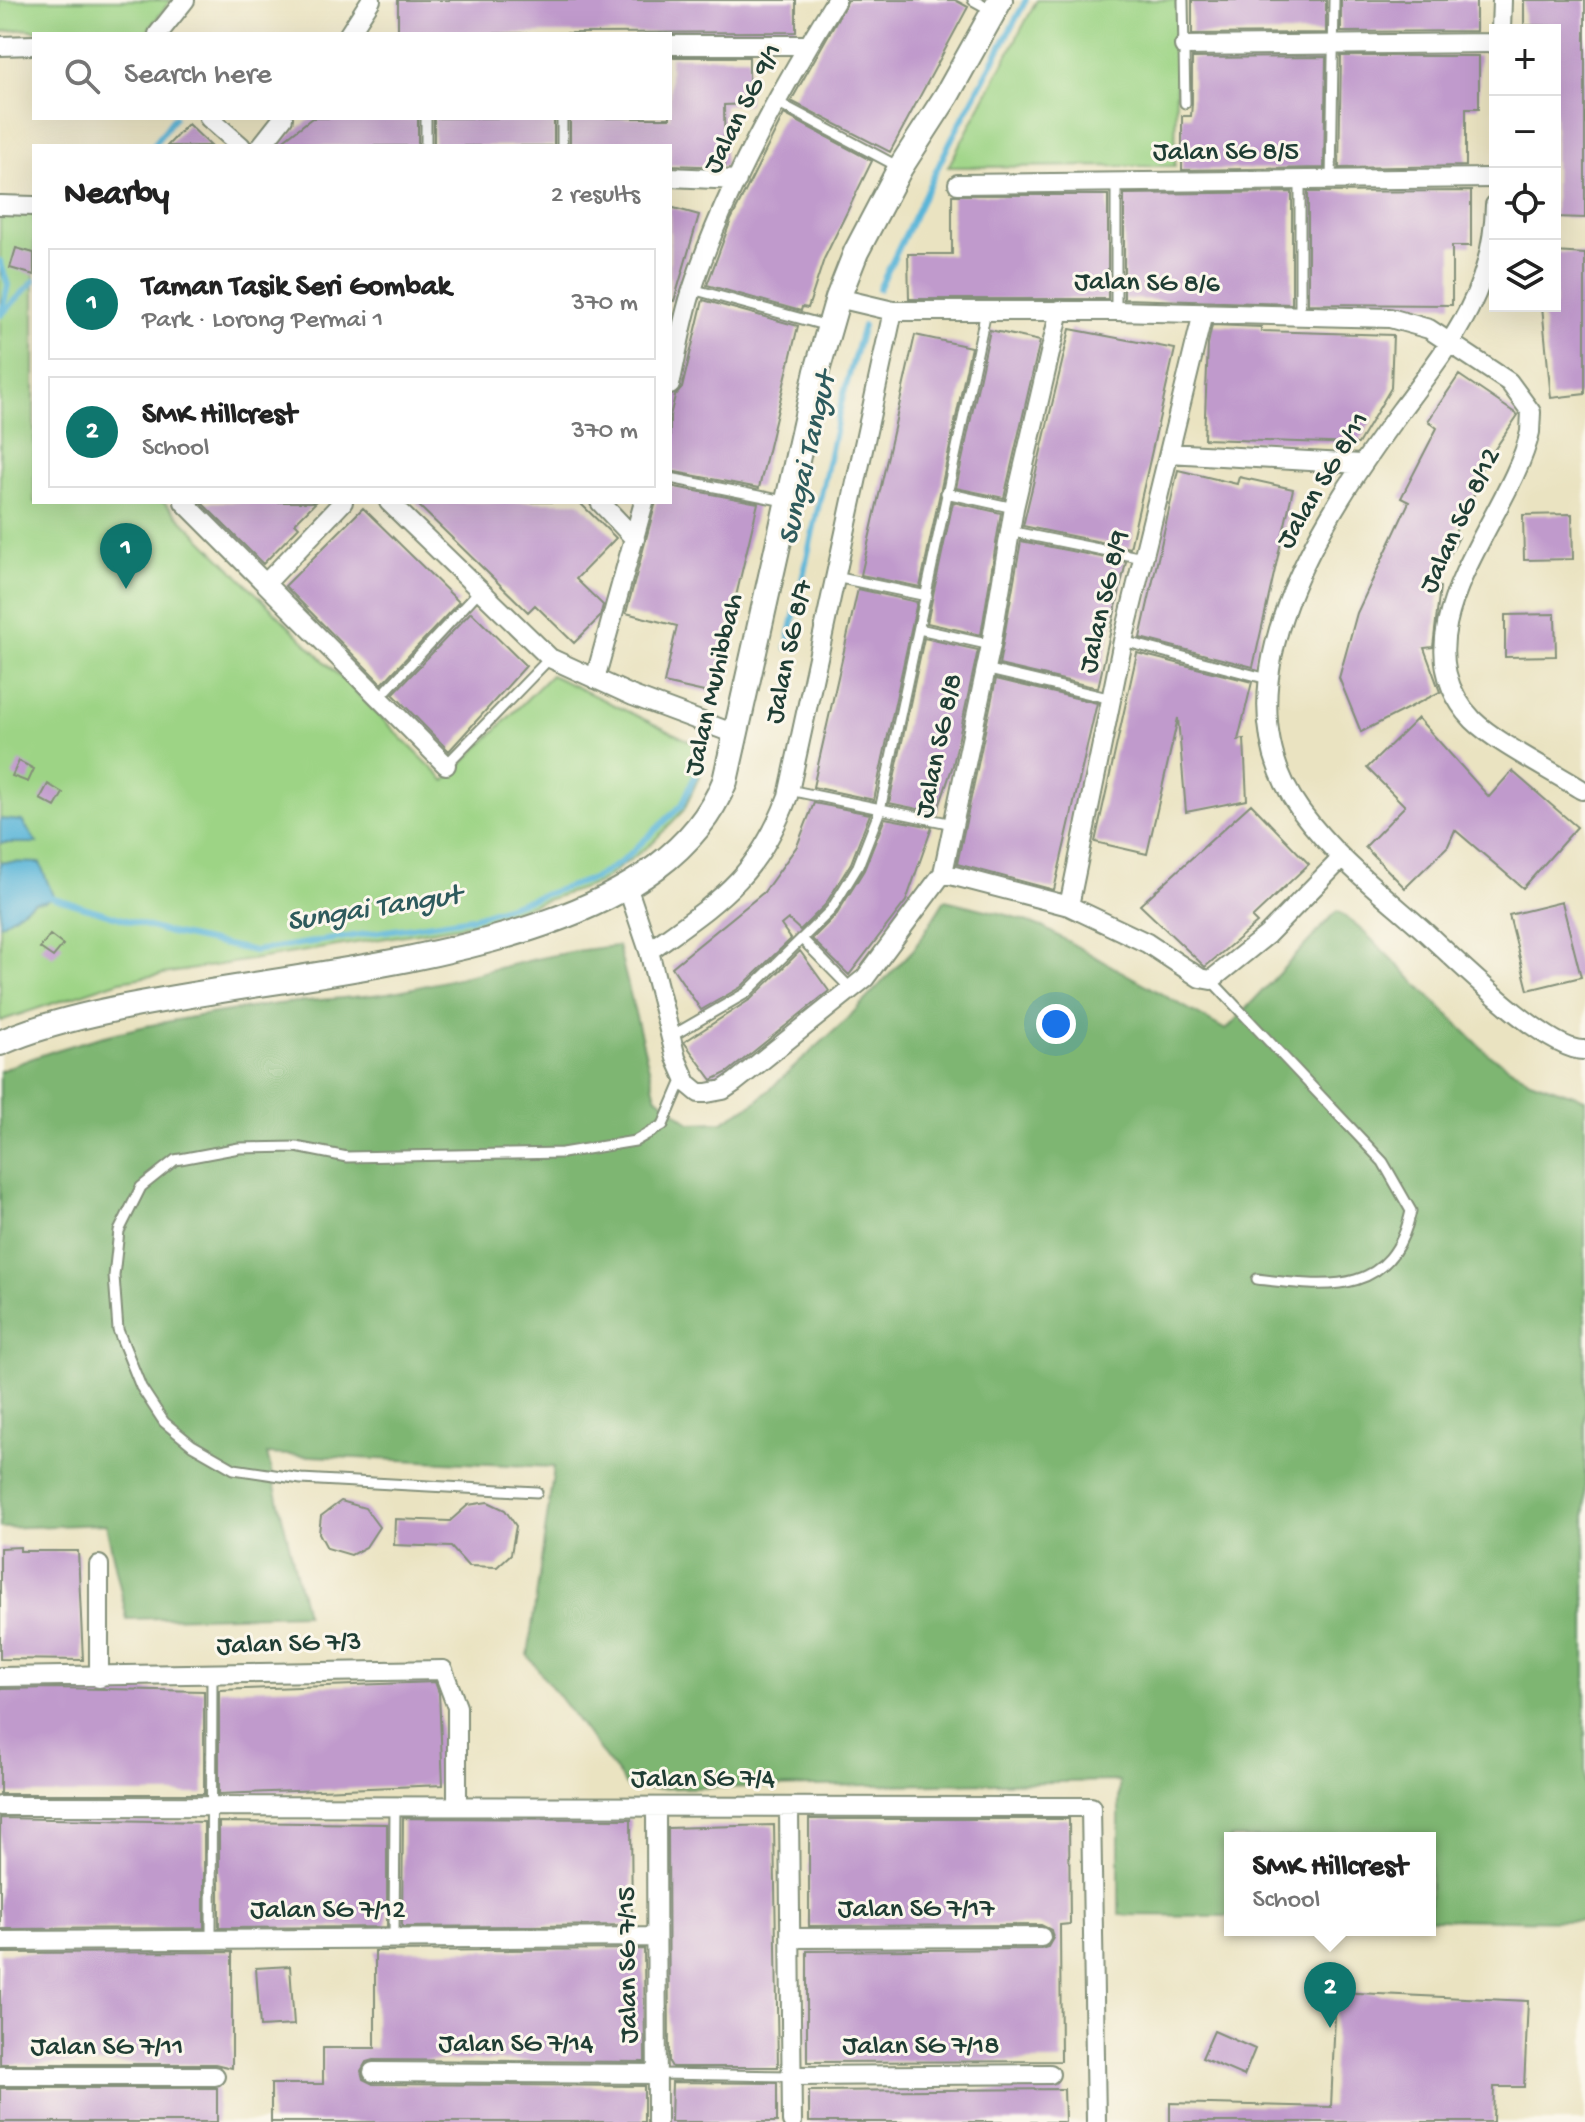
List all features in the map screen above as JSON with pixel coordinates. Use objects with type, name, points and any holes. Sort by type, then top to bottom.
[{"type":"street","points":[[160,32],[185,0]]},
{"type":"street","name":"Jalan SG 9/1","points":[[672,367],[675,339],[692,289],[737,180],[808,45],[836,0]]},
{"type":"street","points":[[1501,24],[1502,0]]},
{"type":"street","points":[[356,32],[368,1]]},
{"type":"street","name":"Jalan Muhibbah","points":[[0,1043],[120,1006],[359,969],[472,944],[556,918],[628,889],[669,860],[702,826],[725,781],[838,298],[856,252],[900,168],[947,95],[989,4]]},
{"type":"street","points":[[1184,46],[1334,42],[1489,43]]},
{"type":"street","points":[[0,46],[32,45]]},
{"type":"street","points":[[672,45],[808,45]]},
{"type":"street","points":[[211,120],[239,144]]},
{"type":"street","points":[[263,144],[281,120]]},
{"type":"street","points":[[672,177],[737,180]]},
{"type":"street","name":"Jalan SG 8/5","points":[[958,184],[1489,178]]},
{"type":"street","points":[[0,205],[32,206]]},
{"type":"street","name":"Jalan SG 8/11","points":[[1494,240],[1486,275],[1450,343],[1361,464],[1318,534],[1283,615],[1268,679],[1273,746],[1282,774],[1300,811],[1342,858],[1525,1020],[1571,1049],[1585,1050]]},
{"type":"street","name":"Jalan SG 8/6","points":[[838,298],[893,311],[1300,314],[1410,321],[1450,343]]},
{"type":"street","name":"Jalan SG 8/8","points":[[684,1076],[699,1093],[715,1093],[735,1082],[853,991],[943,873],[991,645],[1009,531],[1060,310]]},
{"type":"street","name":"Jalan SG 8/7","points":[[649,951],[718,901],[746,875],[773,836],[789,790],[893,311]]},
{"type":"street","name":"Jalan SG 8/9","points":[[1069,906],[1123,641],[1203,313]]},
{"type":"street","name":"Jalan SG 8/12","points":[[1450,343],[1509,382],[1531,412],[1531,424],[1529,440],[1455,594],[1446,626],[1448,672],[1458,702],[1476,723],[1582,790]]},
{"type":"street","points":[[1169,453],[1361,464]]},
{"type":"street","points":[[186,504],[446,765]]},
{"type":"street","points":[[267,582],[341,504]]},
{"type":"street","points":[[394,504],[550,658],[735,734]]},
{"type":"street","points":[[602,504],[635,539]]},
{"type":"street","points":[[595,679],[644,504]]},
{"type":"street","points":[[943,873],[1069,906],[1147,943],[1200,978],[1211,980],[1267,935],[1342,858]]},
{"type":"street","points":[[628,889],[684,1076]]},
{"type":"street","points":[[99,1565],[99,1678]]},
{"type":"street","name":"Jalan SG 7/3","points":[[0,1677],[99,1678],[443,1670],[457,1707],[457,1804]]},
{"type":"street","name":"Jalan SG 7/4","points":[[0,1806],[457,1804],[789,1809],[1091,1807],[1096,2122]]},
{"type":"street","name":"Jalan SG 7/15","points":[[656,1808],[657,2122]]},
{"type":"street","points":[[789,1809],[792,2122]]},
{"type":"street","name":"Jalan SG 7/12","points":[[0,1941],[655,1937]]},
{"type":"street","name":"Jalan SG 7/17","points":[[792,1938],[1041,1937]]},
{"type":"street","name":"Jalan SG 7/14","points":[[373,2072],[658,2074]]},
{"type":"street","name":"Jalan SG 7/18","points":[[793,2076],[1050,2074]]},
{"type":"street","name":"Jalan SG 7/11","points":[[0,2076],[215,2076]]},
{"type":"lane","points":[[1183,0],[1185,103]]},
{"type":"lane","points":[[1331,181],[1334,0]]},
{"type":"lane","points":[[777,102],[900,168]]},
{"type":"lane","points":[[426,120],[426,144]]},
{"type":"lane","points":[[562,120],[562,144]]},
{"type":"lane","points":[[1300,180],[1300,314]]},
{"type":"lane","points":[[1116,182],[1116,311]]},
{"type":"lane","points":[[692,289],[829,326]]},
{"type":"lane","points":[[670,1037],[746,993],[831,910],[858,866],[880,810],[986,311]]},
{"type":"lane","points":[[672,478],[789,502]]},
{"type":"lane","points":[[946,493],[1014,508]]},
{"type":"lane","points":[[1009,531],[1143,558]]},
{"type":"lane","points":[[835,577],[927,596]]},
{"type":"lane","points":[[380,697],[480,590]]},
{"type":"lane","points":[[919,629],[991,645]]},
{"type":"lane","points":[[1123,641],[1268,679]]},
{"type":"lane","points":[[446,765],[550,658]]},
{"type":"lane","points":[[985,669],[1112,699]]},
{"type":"lane","points":[[789,790],[953,824]]},
{"type":"lane","points":[[802,939],[853,991]]},
{"type":"lane","points":[[1211,980],[1383,1162],[1411,1211],[1406,1236],[1389,1260],[1366,1279],[1326,1287],[1257,1279]]},
{"type":"lane","points":[[537,1492],[401,1487],[261,1473],[234,1469],[192,1445],[164,1422],[141,1387],[118,1330],[114,1276],[119,1231],[141,1187],[175,1160],[239,1148],[296,1147],[347,1157],[562,1153],[635,1141],[663,1125],[684,1076]]},
{"type":"lane","points":[[211,1940],[212,1676]]},
{"type":"lane","points":[[394,1939],[395,1805]]},
{"type":"lane","points":[[658,2074],[793,2076]]},
{"type":"green space","points":[[0,0],[171,0],[147,32],[45,32],[25,29],[0,32]]},
{"type":"green space","points":[[1037,0],[1177,0],[1175,166],[948,167]]},
{"type":"green space","points":[[0,208],[32,209],[32,504],[166,504],[445,781],[551,675],[694,743],[702,770],[684,810],[650,845],[599,883],[473,924],[120,981],[0,1021]]},
{"type":"green space","points":[[945,900],[1011,916],[1042,927],[1226,1030],[1337,911],[1359,927],[1488,1054],[1530,1080],[1585,1099],[1585,1921],[1436,1919],[1436,1832],[1224,1832],[1224,1916],[1119,1915],[1119,1781],[629,1789],[528,1656],[554,1467],[267,1454],[306,1614],[127,1619],[106,1524],[0,1528],[0,1071],[99,1037],[202,1015],[380,994],[558,954],[618,946],[656,1096],[690,1123],[722,1122],[756,1102],[845,1021],[914,949]]},
{"type":"water","points":[[0,819],[22,821],[37,843],[0,843]]},
{"type":"water","points":[[0,862],[40,863],[53,896],[34,902],[0,925]]},
{"type":"building","points":[[398,0],[796,0],[796,32],[398,32]]},
{"type":"building","points":[[848,0],[955,0],[968,7],[890,152],[791,101]]},
{"type":"building","points":[[1192,0],[1326,0],[1326,33],[1192,34]]},
{"type":"building","points":[[1341,0],[1476,0],[1476,31],[1341,32]]},
{"type":"building","points":[[1524,0],[1585,0],[1585,218],[1561,217],[1561,24],[1524,24]]},
{"type":"building","points":[[1341,56],[1479,56],[1479,108],[1466,108],[1466,166],[1339,168]]},
{"type":"building","points":[[672,57],[749,57],[749,104],[724,105],[725,167],[672,165],[672,144],[570,144],[570,120],[672,120]]},
{"type":"building","points":[[1326,57],[1324,168],[1182,170],[1182,116],[1191,116],[1192,58]]},
{"type":"building","points":[[784,114],[872,161],[824,259],[808,308],[802,307],[801,311],[707,285],[731,220]]},
{"type":"building","points":[[309,120],[418,120],[418,144],[279,144]]},
{"type":"building","points":[[434,120],[554,120],[554,144],[434,144]]},
{"type":"building","points":[[188,124],[209,144],[169,144]]},
{"type":"building","points":[[1471,191],[1471,246],[1452,246],[1452,305],[1308,304],[1308,192]]},
{"type":"building","points":[[1292,192],[1292,304],[1124,299],[1124,194]]},
{"type":"building","points":[[952,195],[1108,195],[1108,299],[909,299],[908,254],[952,254]]},
{"type":"building","points":[[672,208],[699,215],[672,300]]},
{"type":"building","points":[[16,248],[32,252],[32,274],[10,268]]},
{"type":"building","points":[[1561,252],[1585,254],[1585,394],[1551,398],[1543,312],[1561,312]]},
{"type":"building","points":[[703,300],[798,326],[759,488],[672,471],[672,408],[675,396],[682,388]]},
{"type":"building","points":[[1212,325],[1261,327],[1261,331],[1393,335],[1391,388],[1358,444],[1204,439],[1208,344]]},
{"type":"building","points":[[1070,329],[1175,349],[1130,548],[1023,526]]},
{"type":"building","points":[[990,330],[1040,341],[1004,498],[956,488]]},
{"type":"building","points":[[915,335],[971,347],[920,587],[861,575]]},
{"type":"building","points":[[1459,375],[1518,415],[1478,474],[1483,477],[1454,534],[1459,537],[1435,584],[1440,587],[1433,647],[1424,648],[1440,692],[1361,732],[1339,678],[1357,613],[1409,502],[1401,498],[1437,428],[1428,421]]},
{"type":"building","points":[[1178,470],[1237,484],[1239,477],[1293,489],[1253,667],[1140,638]]},
{"type":"building","points":[[672,486],[758,503],[713,694],[664,683],[677,626],[626,613],[655,504],[672,504]]},
{"type":"building","points":[[953,502],[1001,513],[981,635],[927,623]]},
{"type":"building","points":[[203,504],[314,504],[295,523],[299,527],[263,564]]},
{"type":"building","points":[[417,504],[581,504],[616,538],[576,579],[603,605],[600,617],[574,643],[535,605],[528,612]]},
{"type":"building","points":[[363,508],[459,602],[382,684],[285,586]]},
{"type":"building","points":[[1572,514],[1573,559],[1524,560],[1523,515]]},
{"type":"building","points":[[1021,541],[1126,562],[1098,688],[999,665]]},
{"type":"building","points":[[858,589],[917,602],[874,800],[813,787]]},
{"type":"building","points":[[471,612],[526,666],[449,751],[393,694]]},
{"type":"building","points":[[1555,614],[1556,656],[1505,657],[1505,615]]},
{"type":"building","points":[[924,638],[978,650],[953,765],[937,813],[889,803]]},
{"type":"building","points":[[1137,653],[1252,682],[1238,740],[1244,739],[1247,800],[1186,812],[1178,718],[1147,854],[1095,842]]},
{"type":"building","points":[[996,679],[1097,703],[1054,890],[957,864]]},
{"type":"building","points":[[1418,718],[1489,797],[1512,771],[1577,827],[1523,888],[1455,830],[1448,846],[1405,888],[1365,847],[1405,806],[1367,768]]},
{"type":"building","points":[[19,761],[34,769],[28,782],[12,776]]},
{"type":"building","points":[[48,784],[63,793],[55,807],[40,799]]},
{"type":"building","points":[[814,803],[870,814],[851,863],[825,905],[800,930],[788,919],[781,925],[791,939],[741,987],[701,1010],[672,967],[764,892],[797,846]]},
{"type":"building","points":[[1251,804],[1309,864],[1252,918],[1257,923],[1205,967],[1140,905]]},
{"type":"building","points":[[885,818],[932,827],[906,901],[849,975],[812,939],[837,914],[864,870]]},
{"type":"building","points":[[1562,902],[1581,977],[1528,990],[1509,915]]},
{"type":"building","points":[[50,935],[63,945],[53,957],[40,948]]},
{"type":"building","points":[[800,951],[829,991],[728,1072],[712,1080],[684,1042],[751,999]]},
{"type":"building","points":[[341,1501],[365,1508],[379,1527],[366,1547],[351,1555],[327,1548],[319,1533],[321,1516]]},
{"type":"building","points":[[488,1502],[505,1510],[516,1526],[511,1554],[497,1567],[468,1566],[451,1547],[394,1545],[395,1519],[450,1521],[468,1505]]},
{"type":"building","points":[[20,1547],[20,1551],[78,1551],[83,1660],[0,1659],[0,1548]]},
{"type":"building","points":[[435,1682],[439,1693],[443,1785],[219,1794],[219,1690]]},
{"type":"building","points":[[0,1689],[204,1691],[204,1794],[0,1794]]},
{"type":"building","points":[[0,1818],[204,1822],[204,1928],[0,1929]]},
{"type":"building","points":[[403,1818],[631,1819],[632,1925],[402,1927]]},
{"type":"building","points":[[809,1819],[1069,1819],[1070,1924],[1060,1925],[1061,2061],[807,2062],[807,1951],[1041,1949],[1048,1947],[1053,1938],[1051,1930],[1041,1925],[809,1926]]},
{"type":"building","points":[[219,1822],[387,1824],[387,1927],[219,1928]]},
{"type":"building","points":[[774,1825],[778,2067],[672,2067],[669,2062],[668,1828]]},
{"type":"building","points":[[644,1949],[645,2062],[373,2060],[366,2062],[361,2071],[363,2079],[373,2084],[644,2086],[644,2122],[271,2122],[271,2084],[323,2084],[323,2048],[375,2048],[375,1951]]},
{"type":"building","points":[[232,1952],[232,2068],[215,2064],[0,2064],[0,1953]]},
{"type":"building","points":[[290,1966],[294,2025],[260,2027],[256,1968]]},
{"type":"building","points":[[1336,1992],[1528,2001],[1524,2087],[1494,2087],[1493,2122],[1170,2122],[1170,2103],[1331,2107]]},
{"type":"building","points":[[1214,2031],[1255,2049],[1244,2076],[1202,2058]]},
{"type":"building","points":[[672,2082],[777,2083],[777,2122],[671,2122]]},
{"type":"building","points":[[0,2088],[217,2088],[217,2122],[0,2122]]},
{"type":"building","points":[[1064,2089],[1065,2122],[809,2122],[809,2091]]},
{"type":"waterway","name":"Sungai Tangut","points":[[879,289],[950,142],[1026,0]]},
{"type":"waterway","points":[[154,144],[172,120]]},
{"type":"waterway","points":[[0,261],[8,285],[1,315]]},
{"type":"waterway","points":[[3,313],[32,283]]},
{"type":"waterway","name":"Sungai Tangut","points":[[787,648],[842,400],[863,326]]},
{"type":"waterway","name":"Sungai Tangut","points":[[48,896],[166,932],[254,951],[472,918],[595,878],[621,862],[682,805],[701,762]]},
{"type":"place","name":"Taman Tasik Seri Gombak","points":[[126,589]]},
{"type":"place","name":"SMK Hillcrest","points":[[1330,2028]]}]
